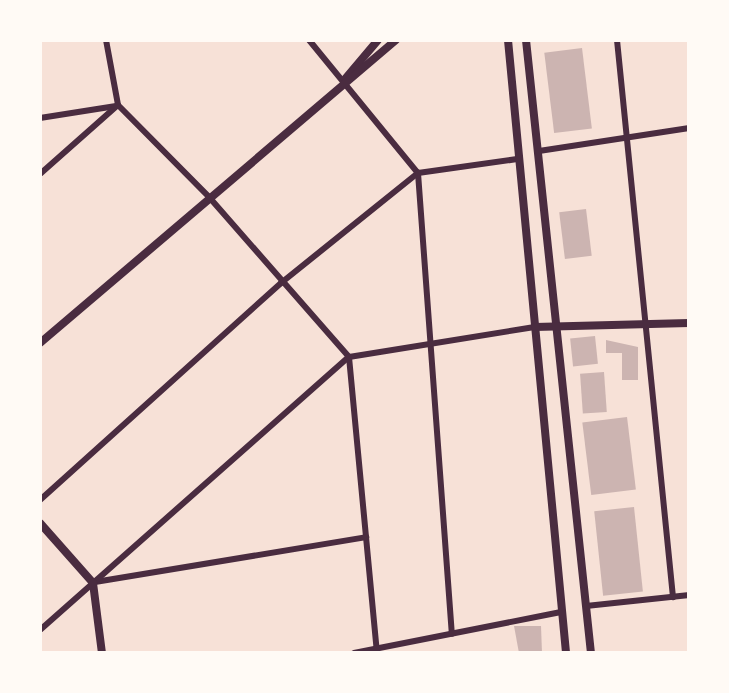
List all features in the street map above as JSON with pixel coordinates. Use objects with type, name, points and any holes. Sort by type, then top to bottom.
[{"type":"street","points":[[106,40],[118,105],[209,197],[349,357],[377,651]]},
{"type":"street","points":[[309,40],[345,79],[418,173],[428,346],[452,634]]},
{"type":"street","points":[[345,79],[378,40]]},
{"type":"street","points":[[40,343],[345,79],[396,40]]},
{"type":"street","points":[[508,40],[517,159],[566,653]]},
{"type":"street","points":[[526,40],[591,653]]},
{"type":"street","points":[[617,40],[643,324],[673,597]]},
{"type":"street","points":[[40,118],[118,105]]},
{"type":"street","points":[[40,173],[118,105]]},
{"type":"street","points":[[539,151],[626,135],[689,128]]},
{"type":"street","points":[[40,500],[282,283],[418,173],[517,159]]},
{"type":"street","points":[[40,630],[349,357],[535,327],[689,323]]},
{"type":"street","points":[[40,523],[93,583],[102,653]]},
{"type":"street","points":[[93,583],[366,537]]},
{"type":"street","points":[[586,606],[689,594]]},
{"type":"street","points":[[354,653],[377,651],[561,612]]},
{"type":"building","points":[[582,48],[592,128],[554,133],[544,53]]},
{"type":"building","points":[[586,209],[592,256],[565,259],[559,212]]},
{"type":"building","points":[[595,336],[598,364],[573,366],[570,339]]},
{"type":"building","points":[[606,340],[638,347],[638,380],[622,380],[622,353],[606,353]]},
{"type":"building","points":[[604,372],[607,412],[583,414],[580,374]]},
{"type":"building","points":[[627,417],[636,489],[591,495],[582,422]]},
{"type":"building","points":[[634,507],[643,592],[603,596],[594,511]]},
{"type":"building","points":[[514,626],[541,626],[542,653],[519,653]]}]
